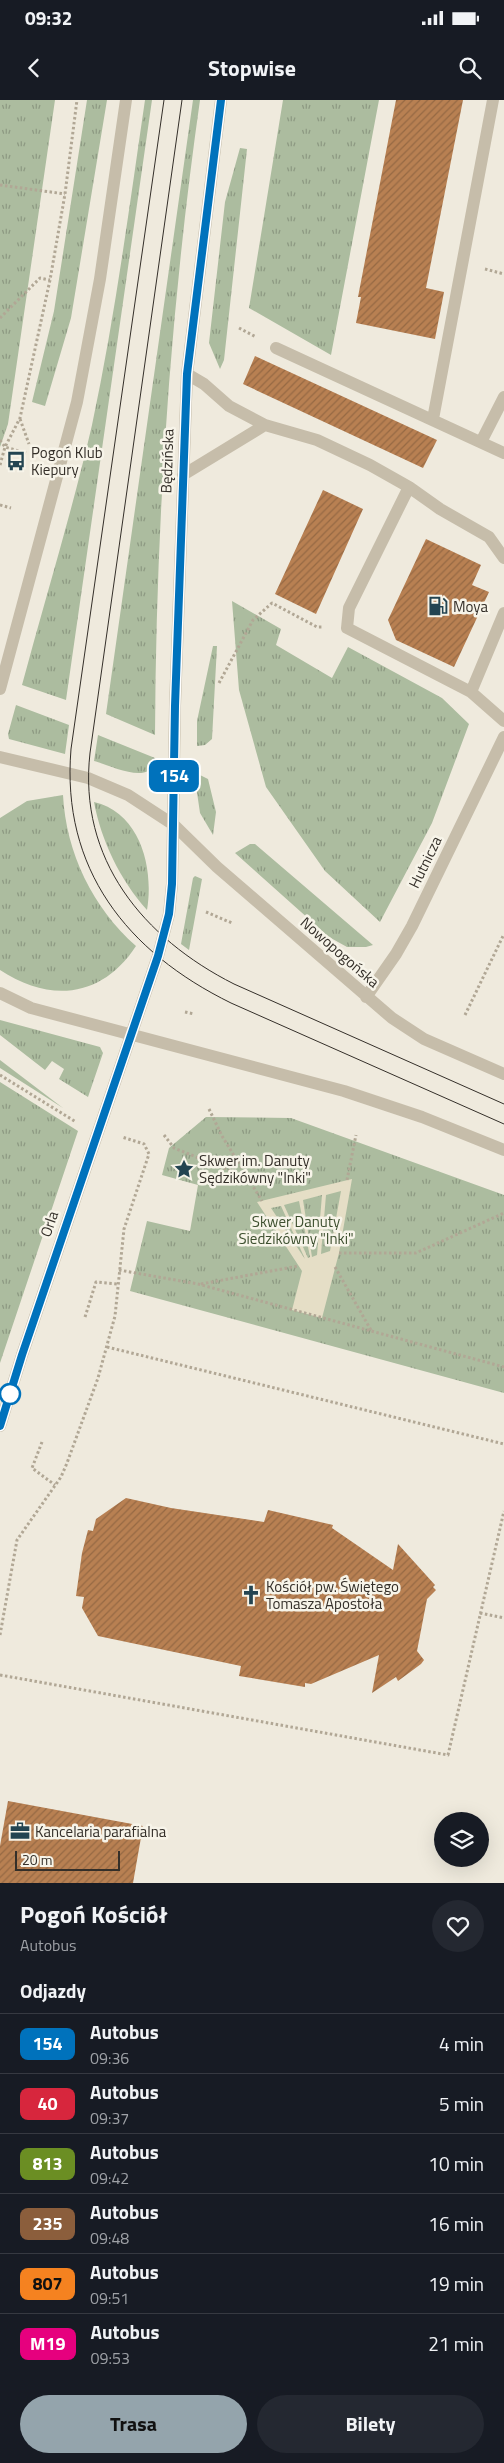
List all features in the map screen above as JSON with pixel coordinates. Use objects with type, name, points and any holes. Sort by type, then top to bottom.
[{"type":"street","points":[[0,689],[77,402],[100,279],[126,100]]},
{"type":"street","name":"Będzińska","points":[[132,1033],[158,956],[169,914],[174,825],[182,475],[187,374],[221,100]]},
{"type":"street","points":[[432,419],[493,100]]},
{"type":"street","points":[[276,348],[504,453]]},
{"type":"street","points":[[187,374],[204,384],[229,406],[265,424],[317,440],[370,465],[409,487],[440,509],[488,537],[504,558]]},
{"type":"street","points":[[482,442],[504,397]]},
{"type":"street","points":[[182,475],[265,424]]},
{"type":"street","points":[[409,487],[349,608],[347,628],[471,692],[504,721]]},
{"type":"street","points":[[471,692],[504,613]]},
{"type":"street","name":"Hutnicza","points":[[366,997],[396,954],[412,926],[504,737]]},
{"type":"street","name":"Nowopogońska","points":[[0,757],[88,778],[128,795],[174,825],[217,867],[392,1018],[424,1039],[504,1074]]},
{"type":"street","points":[[0,993],[31,1008],[132,1033],[344,1091],[422,1117],[504,1150]]},
{"type":"street","name":"Orla","points":[[0,1426],[25,1345],[132,1033]]},
{"type":"path","points":[[0,465],[5,447],[20,418],[50,280],[65,194],[77,100]]},
{"type":"path","points":[[0,185],[65,194]]},
{"type":"path","points":[[0,318],[40,278],[50,280]]},
{"type":"path","points":[[20,418],[29,444]]},
{"type":"path","points":[[0,440],[5,447],[26,453]]},
{"type":"path","points":[[0,505],[11,508]]},
{"type":"path","points":[[219,683],[253,620],[272,603],[317,627],[347,628]]},
{"type":"path","points":[[206,912],[232,923]]},
{"type":"path","points":[[465,1015],[504,934]]},
{"type":"path","points":[[185,1012],[194,1014]]},
{"type":"path","points":[[209,1109],[246,1178],[262,1201]]},
{"type":"path","points":[[164,1135],[174,1148],[246,1178]]},
{"type":"path","points":[[347,1180],[356,1135]]},
{"type":"path","points":[[0,1634],[17,1540],[55,1485],[73,1449],[107,1347],[115,1316],[126,1220],[149,1154]]},
{"type":"path","points":[[339,1253],[416,1253],[504,1213]]},
{"type":"path","points":[[198,1284],[298,1266]]},
{"type":"path","points":[[335,1267],[372,1332]]},
{"type":"path","points":[[119,1270],[198,1284],[504,1367]]},
{"type":"path","points":[[85,1317],[96,1282],[118,1284]]},
{"type":"path","points":[[107,1347],[504,1444]]},
{"type":"path","points":[[42,1442],[32,1468],[55,1485]]},
{"type":"path","points":[[0,1675],[448,1756],[504,1511]]},
{"type":"path","points":[[480,1612],[504,1618]]},
{"type":"green space","points":[[0,100],[55,100],[8,424],[0,447]]},
{"type":"green space","points":[[87,100],[107,100],[71,318],[45,406],[32,402],[54,311]]},
{"type":"green space","points":[[145,100],[152,100],[66,700],[22,685],[92,425],[115,303]]},
{"type":"green space","points":[[193,100],[200,100],[180,258],[162,496],[158,576],[155,735],[106,714]]},
{"type":"green space","points":[[283,100],[379,100],[331,355],[249,308]]},
{"type":"green space","points":[[240,148],[247,149],[224,360],[220,369],[209,343],[225,202]]},
{"type":"green space","points":[[232,601],[281,629],[276,645],[332,678],[348,647],[442,698],[469,724],[432,823],[380,922],[325,871],[266,787],[239,690]]},
{"type":"green space","points":[[213,646],[217,646],[212,739],[205,745],[197,746],[197,721]]},
{"type":"green space","points":[[16,705],[69,725],[65,754],[9,739],[8,734]]},
{"type":"green space","points":[[98,735],[155,758],[153,767],[140,773],[130,772],[94,761]]},
{"type":"green space","points":[[194,772],[208,779],[216,812],[213,835],[200,813]]},
{"type":"green space","points":[[63,795],[65,817],[70,838],[84,878],[107,915],[136,946],[122,963],[107,976],[91,985],[74,990],[56,991],[19,981],[0,970],[0,818],[27,801]]},
{"type":"green space","points":[[94,802],[110,808],[123,818],[133,830],[141,845],[148,877],[149,894],[147,910],[128,886],[113,859],[101,831]]},
{"type":"green space","points":[[250,844],[255,844],[373,945],[347,947],[329,937],[235,853]]},
{"type":"green space","points":[[195,876],[202,879],[189,950],[181,944],[193,878]]},
{"type":"green space","points":[[0,1020],[100,1047],[103,1053],[88,1097],[59,1079],[64,1069],[52,1061],[45,1070],[0,1035]]},
{"type":"green space","points":[[0,1060],[63,1108],[0,1068]]},
{"type":"green space","points":[[0,1082],[78,1131],[0,1363]]},
{"type":"green space","name":"Skwer Danuty Siedzikówny \"Inki\"","points":[[206,1117],[291,1118],[504,1195],[504,1393],[130,1291],[147,1221],[190,1231],[198,1185],[162,1175],[169,1148]]},
{"type":"shaded area","points":[[352,1179],[339,1253],[322,1318],[292,1310],[302,1271],[257,1202]],"holes":[[[341,1191],[330,1251],[321,1254],[326,1195]],[[322,1195],[317,1255],[312,1257],[303,1200]],[[299,1201],[310,1257],[308,1258],[284,1205]],[[281,1206],[305,1259],[271,1208]]]},
{"type":"building","points":[[396,100],[463,100],[426,288],[444,292],[435,339],[356,323],[361,297],[358,297]]},
{"type":"building","points":[[255,356],[437,440],[423,468],[243,384]]},
{"type":"building","points":[[323,490],[363,509],[316,614],[275,594]]},
{"type":"building","name":"Moya","points":[[426,539],[481,565],[472,585],[489,592],[454,667],[396,640],[388,620]]},
{"type":"building","name":"Kościół pw. Świętego Tomasza Apostoła","points":[[126,1498],[171,1508],[264,1522],[268,1510],[333,1525],[332,1528],[393,1570],[398,1544],[435,1585],[433,1587],[436,1590],[427,1599],[417,1651],[424,1660],[398,1681],[396,1677],[372,1693],[379,1655],[311,1684],[305,1683],[305,1687],[239,1676],[241,1666],[98,1636],[82,1608],[84,1597],[76,1596],[82,1553],[88,1530],[93,1531],[96,1519]]},
{"type":"building","points":[[8,1801],[143,1826],[133,1883],[0,1883],[0,1846]]},
{"type":"tram line","points":[[164,100],[71,749],[71,792],[77,832],[90,869],[108,902],[132,932],[161,959],[194,982],[231,1003],[504,1124]]},
{"type":"tram line","points":[[182,100],[90,753],[89,791],[95,827],[106,861],[123,891],[145,919],[171,943],[201,965],[234,984],[504,1104]]},
{"type":"bus line","name":"154","points":[[0,1426],[22,1355],[158,956],[169,914],[174,825],[175,706],[187,374],[221,100]]},
{"type":"place","name":"Pogoń Klub Kiepury","points":[[16,461]]},
{"type":"place","name":"Moya","points":[[438,606]]},
{"type":"place","name":"Skwer im. Danuty Sędzikówny \"Inki\"","points":[[184,1169]]},
{"type":"place","name":"Kościół pw. Świętego Tomasza Apostoła","points":[[251,1595]]},
{"type":"place","name":"Kancelaria parafialna","points":[[20,1831]]}]
